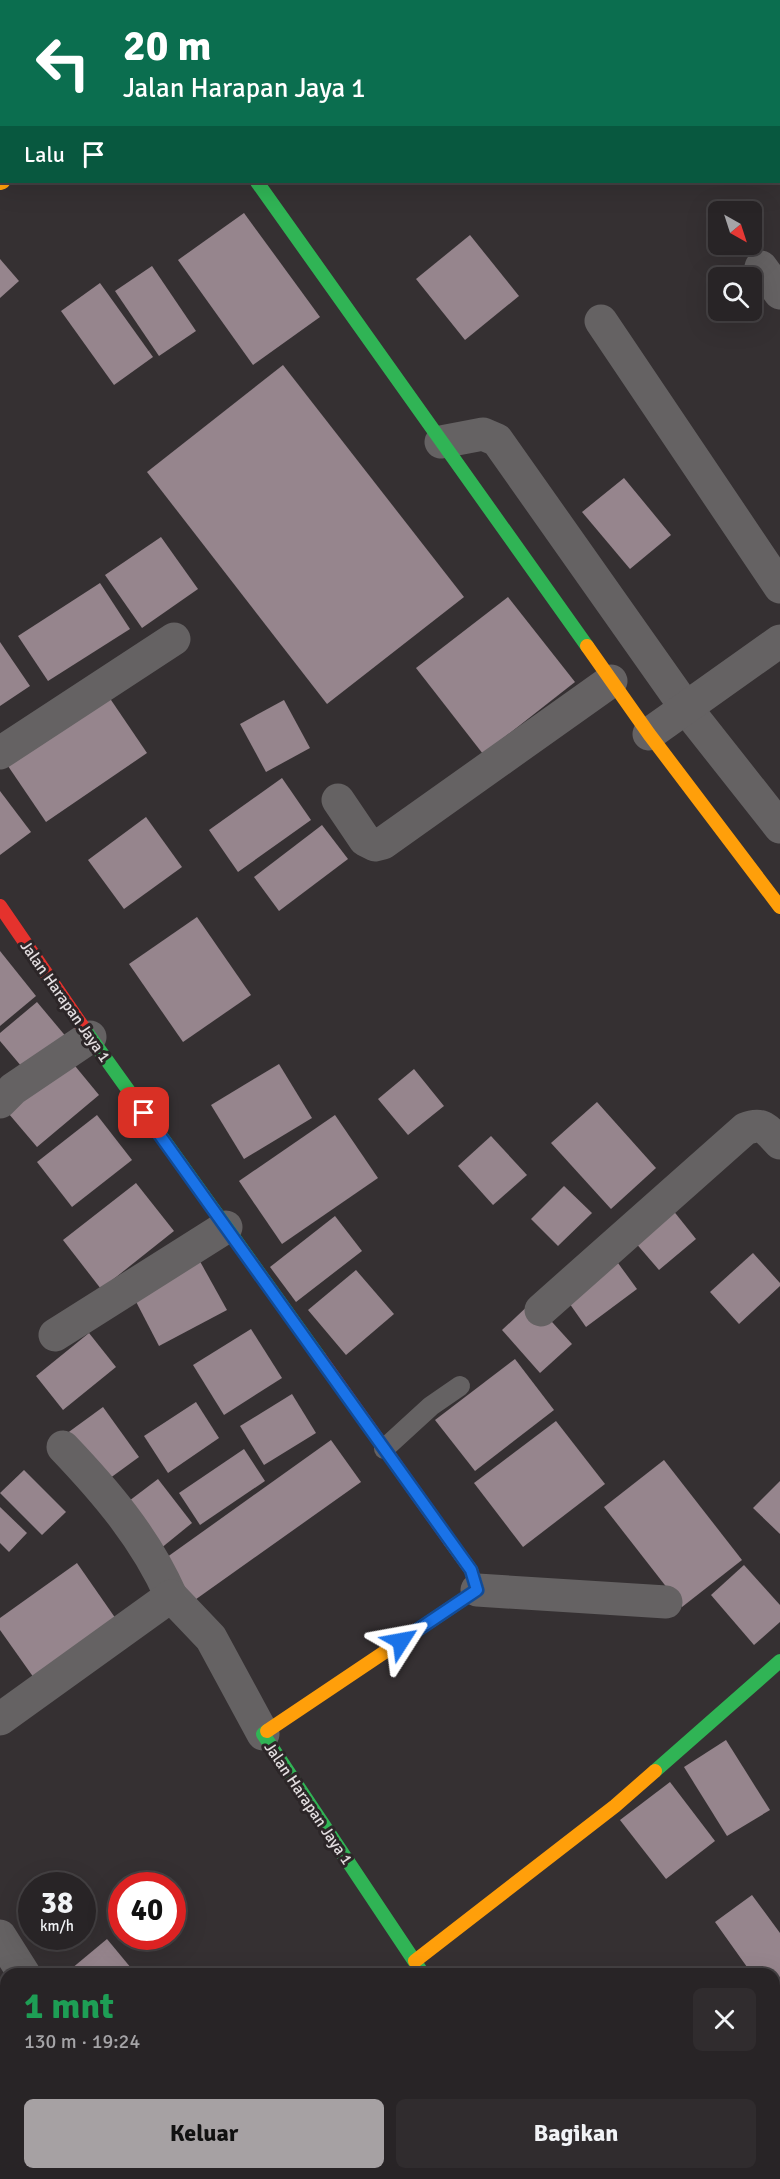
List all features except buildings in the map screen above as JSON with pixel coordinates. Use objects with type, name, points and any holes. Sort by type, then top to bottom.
[{"type":"street","points":[[258,183],[649,735],[780,907]]},
{"type":"street","points":[[762,268],[780,293]]},
{"type":"street","points":[[601,321],[780,587]]},
{"type":"street","points":[[441,442],[483,434],[497,440],[687,708],[780,827]]},
{"type":"street","points":[[0,753],[174,639]]},
{"type":"street","points":[[649,735],[780,641]]},
{"type":"street","points":[[338,800],[365,840],[375,844],[383,843],[611,681]]},
{"type":"street","name":"Jalan Harapan Jaya 1","points":[[1,909],[471,1570],[477,1590],[263,1734],[419,1968]]},
{"type":"street","points":[[0,1102],[13,1089],[90,1037]]},
{"type":"street","points":[[541,1310],[746,1129],[767,1134],[780,1104]]},
{"type":"street","points":[[55,1335],[225,1227]]},
{"type":"street","points":[[63,1447],[125,1518],[159,1568],[171,1596],[211,1638],[263,1734]]},
{"type":"street","points":[[477,1590],[666,1602]]},
{"type":"street","points":[[0,1719],[171,1596]]},
{"type":"street","points":[[415,1961],[615,1806],[780,1661]]},
{"type":"street","points":[[0,1936],[20,1968]]},
{"type":"lane","points":[[384,1449],[431,1406],[460,1386]]},
{"type":"traffic: fast","points":[[258,183],[587,646]]},
{"type":"traffic: fast","points":[[83,1027],[320,1358]]},
{"type":"traffic: fast","points":[[655,1771],[780,1661]]},
{"type":"traffic: fast","points":[[267,1731],[263,1734],[419,1968]]},
{"type":"traffic: slow","points":[[587,646],[649,734],[780,907]]},
{"type":"traffic: slow","points":[[267,1731],[477,1590],[471,1570],[450,1541]]},
{"type":"traffic: slow","points":[[415,1961],[615,1806],[655,1771]]},
{"type":"traffic: jam","points":[[0,906],[83,1027]]},
{"type":"traffic: jam","points":[[320,1358],[450,1541]]},
{"type":"route","points":[[144,1113],[471,1570],[477,1590],[401,1641]]}]
